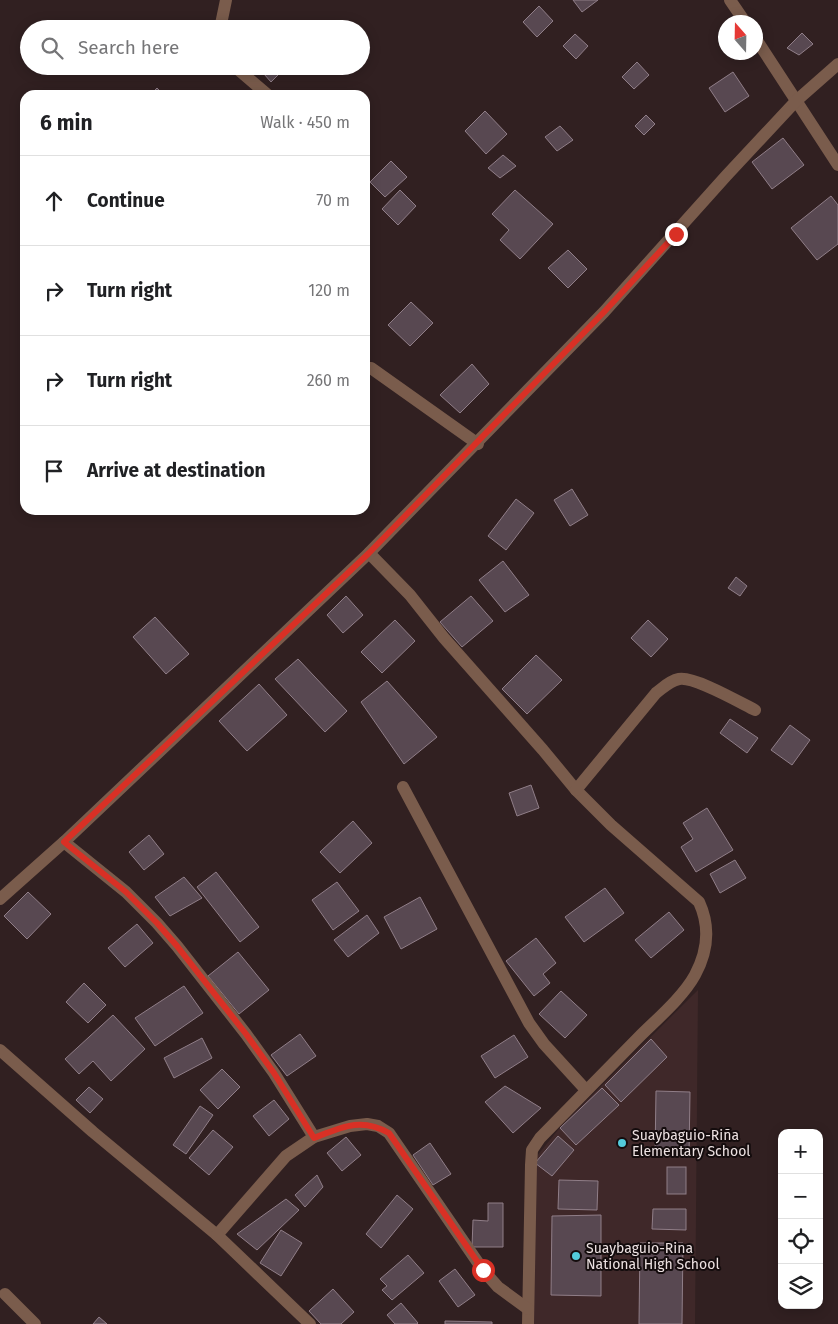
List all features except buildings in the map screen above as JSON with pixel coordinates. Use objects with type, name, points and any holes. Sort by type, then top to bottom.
[{"type":"street","points":[[222,20],[226,0]]},
{"type":"street","points":[[730,0],[740,15]]},
{"type":"street","points":[[763,50],[838,165]]},
{"type":"street","points":[[0,900],[64,842],[369,553],[478,444],[604,312],[796,101],[838,64]]},
{"type":"street","points":[[245,75],[262,90]]},
{"type":"street","points":[[371,368],[478,444]]},
{"type":"street","points":[[369,553],[410,596],[576,790],[611,825],[699,902],[705,915],[707,930],[706,946],[695,976],[667,1009],[540,1138],[532,1150],[528,1324]]},
{"type":"street","points":[[576,790],[650,699],[670,682],[680,678],[692,680],[755,710]]},
{"type":"street","points":[[403,787],[529,1022],[544,1044],[586,1090]]},
{"type":"street","points":[[64,842],[126,892],[177,946],[274,1073],[314,1138]]},
{"type":"street","points":[[0,1050],[93,1132],[217,1235],[310,1324]]},
{"type":"street","points":[[217,1235],[286,1156],[314,1138],[350,1126],[367,1124],[378,1126],[389,1133],[483,1270],[498,1287],[528,1309]]},
{"type":"street","points":[[5,1294],[35,1324]]},
{"type":"shaded area","name":"Suaybaguio-Riña Elementary School","points":[[698,990],[695,1324],[532,1324],[533,1161],[562,1125]]},
{"type":"place","name":"Suaybaguio-Riña Elementary School","points":[[622,1143]]},
{"type":"place","name":"Suaybaguio-Rina National High School","points":[[576,1256]]},
{"type":"route","points":[[483,1270],[389,1133],[378,1126],[367,1124],[350,1126],[314,1138],[274,1073],[177,946],[126,892],[64,842],[369,553],[478,444],[676,234]]}]
